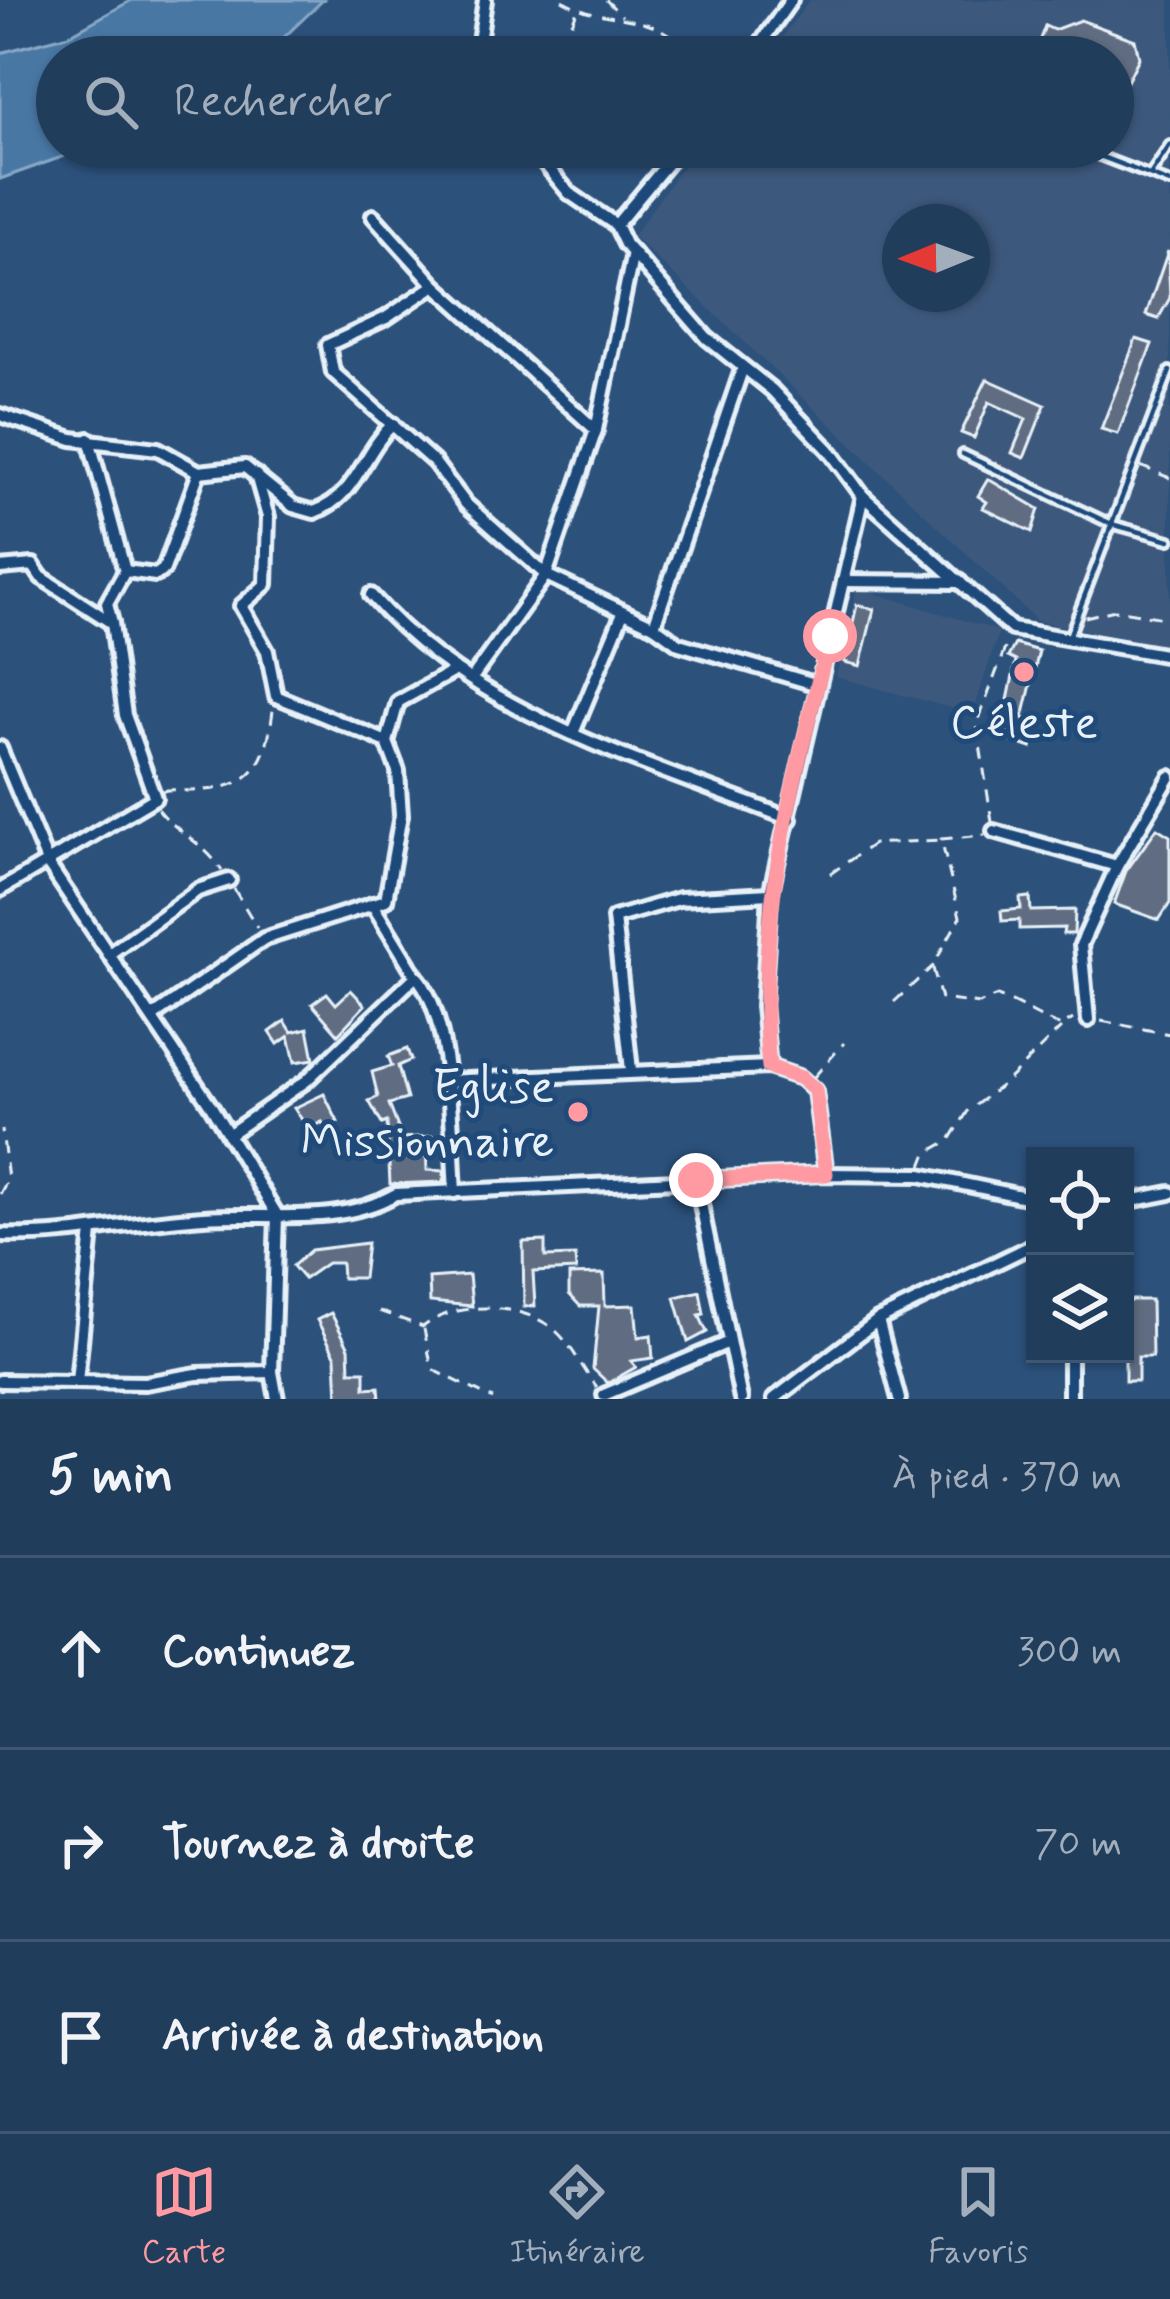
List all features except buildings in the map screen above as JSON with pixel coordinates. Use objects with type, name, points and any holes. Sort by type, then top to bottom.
[{"type":"street","points":[[479,36],[485,0]]},
{"type":"street","points":[[766,36],[791,0]]},
{"type":"street","points":[[548,168],[569,193],[616,225],[633,254],[742,370],[772,390],[829,450],[863,496],[1012,629],[1170,656]]},
{"type":"street","points":[[616,225],[664,168]]},
{"type":"street","points":[[374,216],[435,285],[596,430]]},
{"type":"street","points":[[472,678],[546,575],[596,430],[633,254]]},
{"type":"street","points":[[435,285],[386,318],[328,344],[333,372],[434,462],[466,504],[546,575],[622,615],[654,626],[679,644],[818,685]]},
{"type":"street","points":[[654,626],[742,370]]},
{"type":"street","points":[[0,415],[89,440],[158,448],[199,472],[255,470],[280,497],[314,512],[344,495],[392,424]]},
{"type":"street","points":[[0,890],[153,799],[125,715],[107,603],[125,572],[89,440]]},
{"type":"street","points":[[255,470],[268,517],[266,584],[241,606],[266,651],[276,697],[387,742]]},
{"type":"street","points":[[125,572],[156,574],[164,569],[199,472]]},
{"type":"street","points":[[769,1067],[763,1006],[773,884],[863,496]]},
{"type":"street","points":[[0,568],[32,565],[41,577],[112,622]]},
{"type":"street","points":[[843,581],[960,582]]},
{"type":"street","points":[[371,596],[454,671],[472,678],[502,702],[790,819]]},
{"type":"street","points":[[573,733],[622,615]]},
{"type":"street","points":[[152,1018],[264,939],[386,900],[401,815],[398,771],[387,742],[398,702],[454,671]]},
{"type":"street","points":[[1,744],[48,864],[277,1215],[272,1372],[277,1399]]},
{"type":"street","points":[[1088,1020],[1081,945],[1117,866],[1170,777]]},
{"type":"street","points":[[994,831],[1117,866]]},
{"type":"street","points":[[109,954],[198,890],[229,880]]},
{"type":"street","points":[[631,1070],[614,918],[679,899],[773,884]]},
{"type":"street","points":[[372,904],[416,976],[432,993],[455,1192]]},
{"type":"street","points":[[228,1135],[306,1081],[416,976]]},
{"type":"street","points":[[444,1081],[769,1067],[810,1084],[826,1174]]},
{"type":"street","points":[[0,1235],[92,1231],[204,1216],[309,1218],[378,1204],[396,1194],[826,1174],[920,1175],[1026,1197]]},
{"type":"street","points":[[696,1180],[741,1399]]},
{"type":"street","points":[[1134,1200],[1170,1193]]},
{"type":"street","points":[[77,1382],[92,1231]]},
{"type":"street","points":[[774,1399],[878,1320],[1026,1248]]},
{"type":"street","points":[[878,1320],[898,1399]]},
{"type":"street","points":[[601,1397],[729,1342]]},
{"type":"street","points":[[1070,1363],[1070,1399]]},
{"type":"street","points":[[0,1382],[145,1383],[197,1374],[272,1372]]},
{"type":"street","points":[[140,1399],[145,1383]]},
{"type":"street","points":[[601,1397],[626,1399]]},
{"type":"lane","points":[[1150,176],[1170,146]]},
{"type":"lane","points":[[1130,168],[1170,183]]},
{"type":"lane","points":[[1069,636],[1170,370]]},
{"type":"lane","points":[[963,454],[1146,538],[1170,539]]},
{"type":"path","points":[[562,0],[594,18],[624,17],[671,36]]},
{"type":"path","points":[[605,0],[624,17]]},
{"type":"path","points":[[566,36],[578,9]]},
{"type":"path","points":[[1133,463],[1170,478]]},
{"type":"path","points":[[1077,617],[1115,610],[1170,619]]},
{"type":"path","points":[[830,874],[873,844],[994,831],[977,725],[1012,629]]},
{"type":"path","points":[[264,939],[204,843],[178,833],[153,799],[167,788],[193,791],[214,784],[235,786],[256,772],[270,738],[276,697]]},
{"type":"path","points":[[894,1002],[933,966],[960,917],[941,839]]},
{"type":"path","points":[[933,966],[941,999],[980,1004],[997,996],[1062,1026]]},
{"type":"path","points":[[920,1175],[927,1153],[950,1141],[968,1111],[1073,1018],[1129,1022],[1170,1034]]},
{"type":"path","points":[[810,1084],[828,1054],[844,1042]]},
{"type":"path","points":[[0,1194],[8,1179],[2,1130]]},
{"type":"path","points":[[379,1311],[423,1328],[431,1345],[432,1369],[493,1399]]},
{"type":"path","points":[[423,1328],[440,1313],[525,1312],[559,1333],[601,1397]]},
{"type":"shaded area","points":[[132,0],[323,0],[285,36],[65,36]]},
{"type":"shaded area","points":[[810,0],[1170,0],[1170,647],[1037,621],[633,236],[681,168],[1134,168],[1134,36],[783,36]]},
{"type":"shaded area","points":[[36,44],[36,166],[0,179],[0,53]]},
{"type":"shaded area","points":[[857,588],[999,631],[973,714],[836,677]]},
{"type":"place","name":"Céleste","points":[[1024,672]]},
{"type":"place","name":"Eglise Missionnaire","points":[[578,1112]]},
{"type":"route","points":[[696,1180],[826,1174],[815,1090],[801,1078],[769,1067],[763,1006],[770,894],[830,636]]}]
